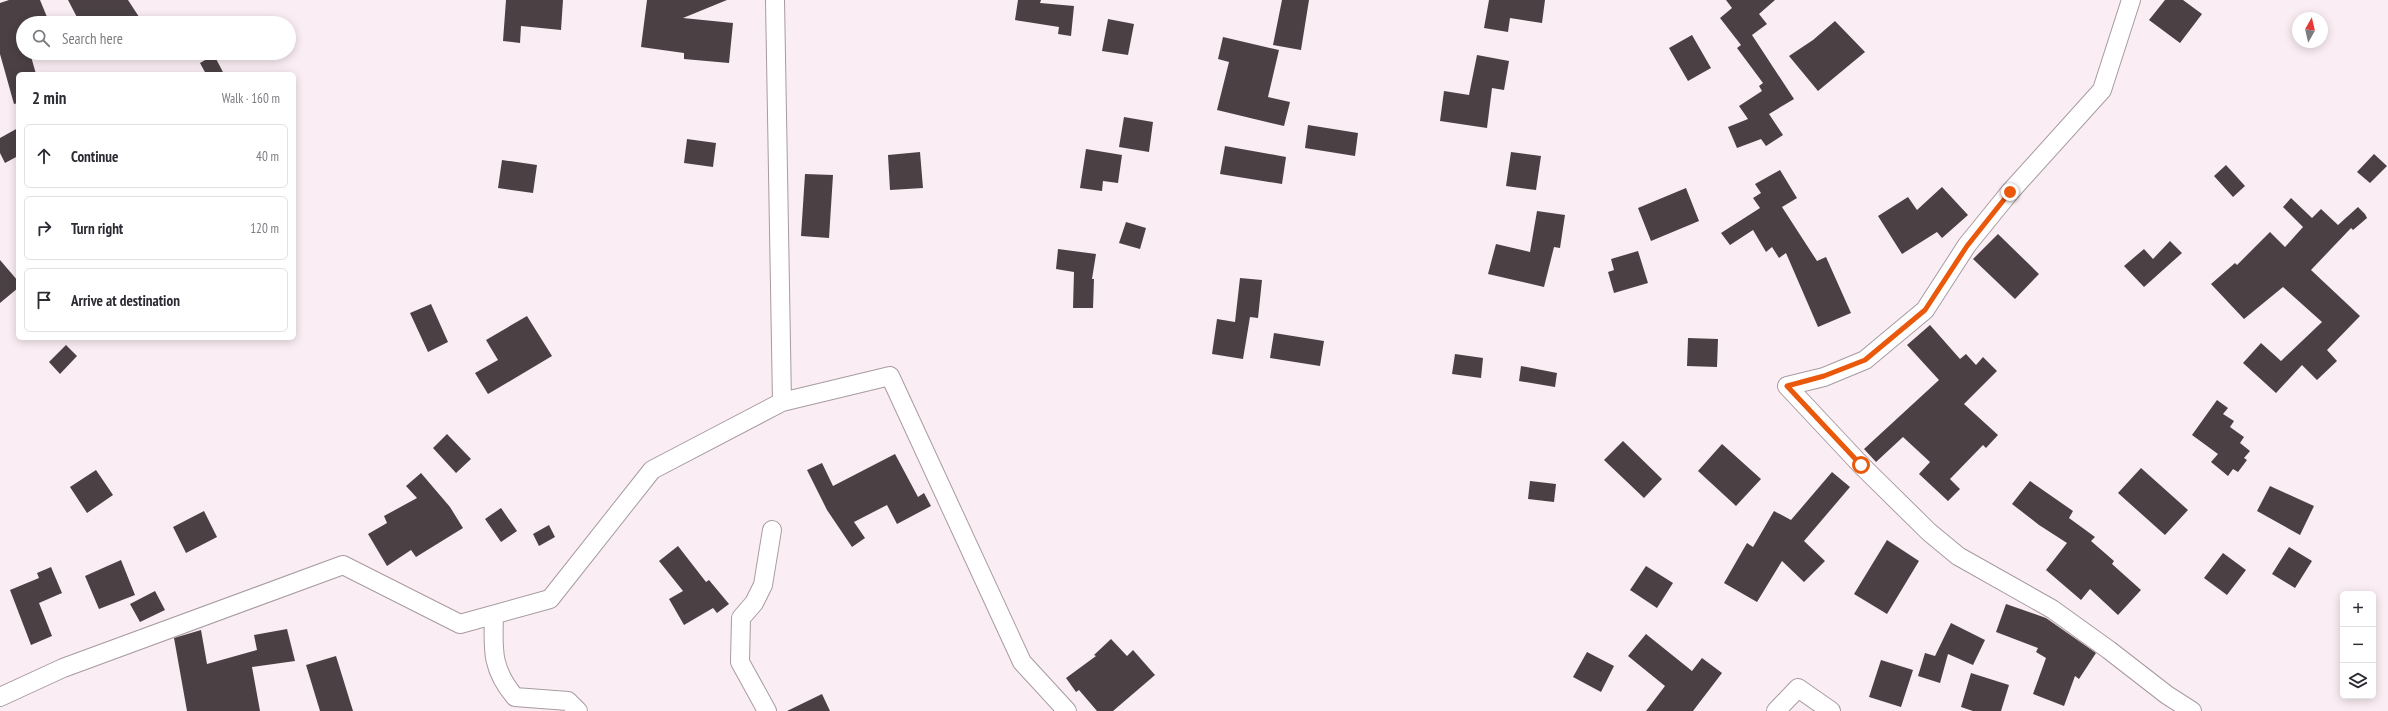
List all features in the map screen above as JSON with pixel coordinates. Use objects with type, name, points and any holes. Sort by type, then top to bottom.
[{"type":"street","points":[[776,0],[782,402]]},
{"type":"street","points":[[2132,0],[2102,90],[2010,192],[1971,240],[1925,310],[1865,360],[1824,376],[1787,386],[1866,471],[1928,532],[1958,556],[2052,609],[2109,650],[2166,695],[2192,711]]},
{"type":"street","points":[[0,698],[63,668],[343,565],[460,624],[550,599],[652,470],[782,402],[890,376],[1022,662],[1067,711]]},
{"type":"street","points":[[767,711],[740,662],[741,618],[754,603],[763,585],[772,530]]},
{"type":"street","points":[[494,615],[492,652],[504,683],[515,697],[568,701],[578,711]]},
{"type":"street","points":[[1776,711],[1798,688],[1831,711]]},
{"type":"building","points":[[9,0],[40,0],[47,16],[16,16],[16,60],[32,60],[35,72],[16,72],[16,104],[14,104],[0,54],[0,3]]},
{"type":"building","points":[[68,0],[128,0],[138,16],[76,16]]},
{"type":"building","points":[[506,0],[563,0],[561,30],[521,26],[520,43],[503,41]]},
{"type":"building","points":[[647,0],[727,0],[683,18],[733,23],[729,63],[684,59],[684,53],[641,47]]},
{"type":"building","points":[[1018,0],[1041,0],[1040,3],[1074,6],[1071,36],[1058,34],[1059,27],[1015,20]]},
{"type":"building","points":[[1282,0],[1309,0],[1301,50],[1273,45]]},
{"type":"building","points":[[1489,0],[1545,0],[1542,23],[1510,18],[1508,32],[1484,28]]},
{"type":"building","points":[[1726,0],[1775,0],[1759,14],[1767,24],[1752,35],[1794,99],[1769,114],[1783,135],[1766,146],[1761,139],[1737,148],[1728,127],[1748,119],[1739,106],[1762,91],[1759,86],[1763,83],[1737,48],[1741,45],[1720,18],[1732,8]]},
{"type":"building","points":[[2165,0],[2183,0],[2202,14],[2180,43],[2149,20]]},
{"type":"building","points":[[1108,19],[1134,24],[1128,55],[1102,51]]},
{"type":"building","points":[[1835,21],[1865,52],[1818,91],[1789,56],[1813,40]]},
{"type":"building","points":[[1692,35],[1711,68],[1688,81],[1669,48]]},
{"type":"building","points":[[1223,37],[1279,50],[1268,97],[1290,102],[1284,126],[1217,110],[1229,62],[1218,59]]},
{"type":"building","points":[[1477,55],[1509,61],[1504,90],[1492,88],[1487,128],[1440,121],[1444,91],[1469,95]]},
{"type":"building","points":[[205,60],[217,60],[223,72],[205,72],[200,63]]},
{"type":"building","points":[[1124,117],[1153,122],[1149,152],[1119,147]]},
{"type":"building","points":[[1308,125],[1358,133],[1355,156],[1305,148]]},
{"type":"building","points":[[16,129],[16,157],[5,163],[0,153],[0,138]]},
{"type":"building","points":[[687,139],[716,143],[713,167],[684,163]]},
{"type":"building","points":[[1225,146],[1286,157],[1282,184],[1220,174]]},
{"type":"building","points":[[1086,149],[1122,155],[1118,183],[1103,181],[1102,191],[1080,188]]},
{"type":"building","points":[[920,152],[923,188],[890,190],[888,155]]},
{"type":"building","points":[[1511,152],[1541,156],[1536,190],[1506,186]]},
{"type":"building","points":[[2374,154],[2387,166],[2370,183],[2357,172]]},
{"type":"building","points":[[502,160],[537,165],[533,193],[498,188]]},
{"type":"building","points":[[2226,165],[2245,186],[2233,197],[2214,176]]},
{"type":"building","points":[[1780,170],[1797,198],[1782,207],[1817,261],[1826,257],[1851,313],[1818,327],[1786,253],[1779,258],[1772,247],[1766,252],[1753,230],[1730,245],[1721,233],[1760,208],[1753,198],[1761,193],[1755,184]]},
{"type":"building","points":[[805,174],[833,175],[829,238],[801,236]]},
{"type":"building","points":[[1942,187],[1968,215],[1942,238],[1937,232],[1902,254],[1878,216],[1908,197],[1917,210]]},
{"type":"building","points":[[1686,188],[1699,221],[1651,241],[1638,208]]},
{"type":"building","points":[[2291,198],[2312,218],[2321,209],[2338,225],[2358,207],[2365,214],[2367,218],[2353,230],[2351,228],[2311,270],[2360,316],[2327,350],[2337,361],[2317,380],[2302,365],[2276,393],[2243,363],[2261,343],[2281,361],[2322,322],[2283,287],[2244,319],[2211,284],[2235,263],[2237,265],[2270,232],[2285,247],[2303,227],[2283,207]]},
{"type":"building","points":[[1537,211],[1565,215],[1560,248],[1554,247],[1544,287],[1488,274],[1496,244],[1530,252]]},
{"type":"building","points":[[1126,222],[1146,228],[1140,249],[1119,243]]},
{"type":"building","points":[[1998,234],[2039,274],[2015,299],[1973,259]]},
{"type":"building","points":[[2170,241],[2182,253],[2144,287],[2124,266],[2144,249],[2153,259]]},
{"type":"building","points":[[1058,249],[1096,254],[1092,279],[1094,279],[1093,308],[1073,308],[1074,272],[1056,269]]},
{"type":"building","points":[[1638,251],[1648,283],[1614,293],[1608,272],[1614,270],[1611,259]]},
{"type":"building","points":[[0,260],[16,279],[16,290],[0,303]]},
{"type":"building","points":[[1240,278],[1262,280],[1258,318],[1250,317],[1243,359],[1212,354],[1217,319],[1235,322]]},
{"type":"building","points":[[431,304],[448,342],[428,352],[410,313]]},
{"type":"building","points":[[527,316],[552,356],[488,394],[475,373],[498,360],[486,340]]},
{"type":"building","points":[[1930,325],[1960,359],[1966,354],[1976,365],[1983,357],[1997,371],[1964,404],[1998,435],[1986,448],[1983,445],[1950,479],[1960,489],[1948,501],[1919,474],[1930,462],[1903,437],[1876,462],[1864,449],[1939,380],[1907,345]]},
{"type":"building","points":[[1274,333],[1324,341],[1320,366],[1270,358]]},
{"type":"building","points":[[1688,338],[1718,339],[1717,367],[1687,366]]},
{"type":"building","points":[[66,345],[77,356],[60,374],[49,362]]},
{"type":"building","points":[[1455,354],[1483,358],[1481,378],[1452,374]]},
{"type":"building","points":[[1521,366],[1557,373],[1555,387],[1519,381]]},
{"type":"building","points":[[2217,400],[2228,408],[2223,414],[2234,421],[2230,427],[2244,437],[2240,443],[2250,451],[2244,458],[2247,460],[2238,472],[2233,469],[2228,476],[2211,462],[2218,454],[2192,435]]},
{"type":"building","points":[[447,434],[471,459],[456,473],[433,448]]},
{"type":"building","points":[[1623,441],[1662,479],[1644,498],[1604,460]]},
{"type":"building","points":[[1722,444],[1761,479],[1736,506],[1698,471]]},
{"type":"building","points":[[895,454],[918,497],[924,493],[931,506],[897,524],[887,505],[854,522],[865,538],[852,547],[827,510],[807,470],[822,463],[833,486]]},
{"type":"building","points":[[2141,468],[2188,510],[2165,535],[2118,493]]},
{"type":"building","points":[[96,470],[113,495],[87,513],[70,487]]},
{"type":"building","points":[[1832,472],[1850,487],[1804,541],[1825,561],[1804,582],[1782,561],[1757,602],[1724,583],[1747,543],[1753,547],[1774,511],[1791,520]]},
{"type":"building","points":[[421,473],[450,507],[463,528],[416,557],[411,550],[387,566],[368,534],[387,523],[384,516],[417,498],[406,486]]},
{"type":"building","points":[[1530,481],[1556,484],[1554,502],[1528,499]]},
{"type":"building","points":[[2030,481],[2073,511],[2069,518],[2095,537],[2091,541],[2114,561],[2112,564],[2141,590],[2118,615],[2090,589],[2081,600],[2046,570],[2067,543],[2039,525],[2012,504]]},
{"type":"building","points":[[2270,486],[2314,506],[2300,535],[2257,511]]},
{"type":"building","points":[[501,508],[517,531],[501,542],[485,519]]},
{"type":"building","points":[[204,511],[217,537],[186,553],[173,527]]},
{"type":"building","points":[[549,525],[555,537],[539,546],[533,534]]},
{"type":"building","points":[[1887,540],[1919,561],[1887,614],[1854,594]]},
{"type":"building","points":[[678,546],[706,582],[709,580],[729,604],[717,613],[713,608],[684,625],[669,599],[683,591],[659,561]]},
{"type":"building","points":[[2289,547],[2312,561],[2295,588],[2272,574]]},
{"type":"building","points":[[2223,553],[2246,570],[2227,595],[2204,578]]},
{"type":"building","points":[[121,560],[135,595],[99,609],[85,576]]},
{"type":"building","points":[[1646,566],[1673,583],[1657,608],[1630,590]]},
{"type":"building","points":[[51,567],[62,593],[39,603],[52,636],[31,645],[10,590],[39,578],[37,573]]},
{"type":"building","points":[[155,591],[165,610],[140,622],[130,604]]},
{"type":"building","points":[[2006,604],[2046,618],[2096,653],[2079,679],[2075,676],[2064,706],[2033,694],[2046,658],[2036,652],[2038,648],[1996,632]]},
{"type":"building","points":[[1951,623],[1985,640],[1973,665],[1948,654],[1940,683],[1918,676],[1925,653],[1935,656]]},
{"type":"building","points":[[287,629],[295,661],[252,667],[260,711],[187,711],[174,638],[201,630],[207,664],[257,650],[254,635]]},
{"type":"building","points":[[1646,634],[1692,671],[1702,658],[1722,673],[1693,711],[1646,711],[1665,686],[1628,656]]},
{"type":"building","points":[[1111,639],[1127,656],[1133,650],[1155,675],[1113,711],[1097,711],[1079,690],[1076,692],[1066,678],[1096,656],[1094,655]]},
{"type":"building","points":[[1587,652],[1614,666],[1601,692],[1573,677]]},
{"type":"building","points":[[336,656],[353,711],[320,711],[306,665]]},
{"type":"building","points":[[1881,660],[1913,670],[1901,707],[1869,697]]},
{"type":"building","points":[[1971,673],[2009,685],[2001,711],[1973,711],[1961,707]]},
{"type":"building","points":[[822,694],[830,711],[787,711]]},
{"type":"route","points":[[1861,465],[1787,386],[1824,376],[1865,360],[1925,310],[1967,246],[2010,192]]}]
